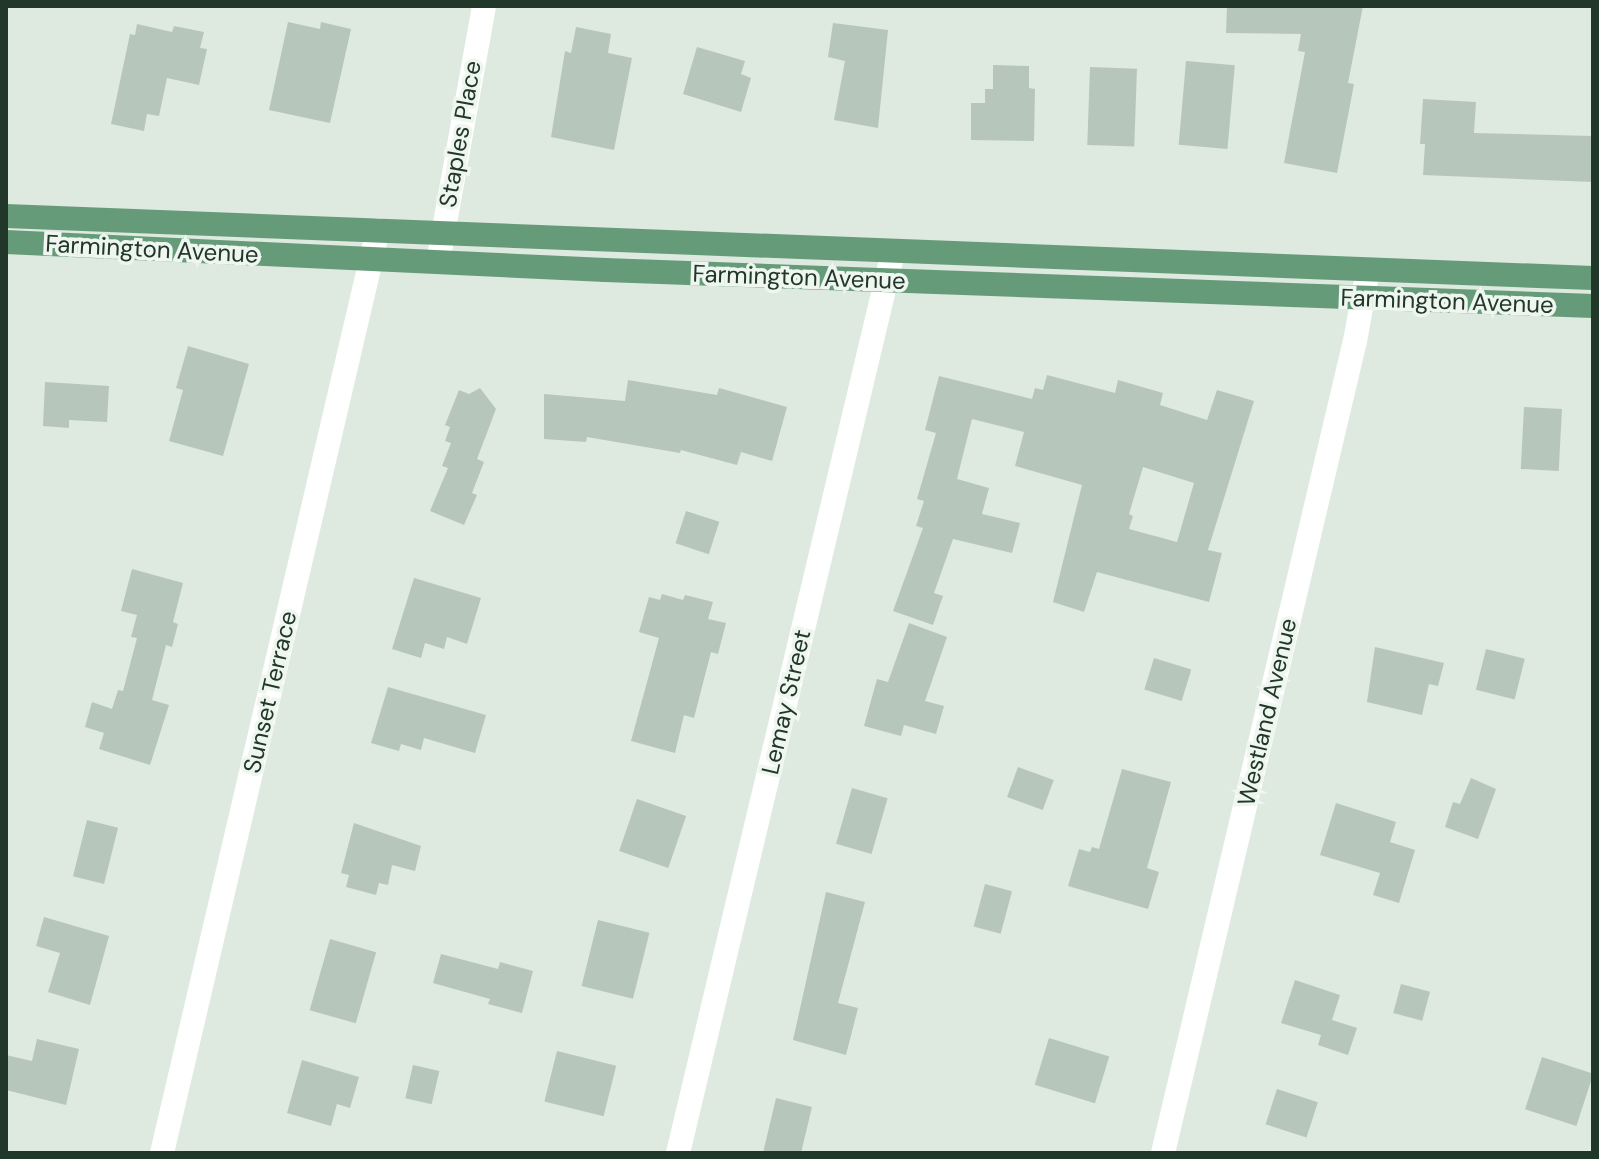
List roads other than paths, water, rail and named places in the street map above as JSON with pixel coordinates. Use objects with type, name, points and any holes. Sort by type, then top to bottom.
[{"type":"main road","name":"Farmington Avenue","points":[[6,216],[1593,278]]},
{"type":"main road","name":"Farmington Avenue","points":[[6,242],[371,260],[1593,306]]},
{"type":"street","name":"Staples Place","points":[[438,262],[484,6]]},
{"type":"street","name":"Sunset Terrace","points":[[162,1153],[378,230]]},
{"type":"street","name":"Lemay Street","points":[[678,1153],[893,252]]},
{"type":"street","name":"Westland Avenue","points":[[1163,1153],[1364,298],[1368,270]]}]
